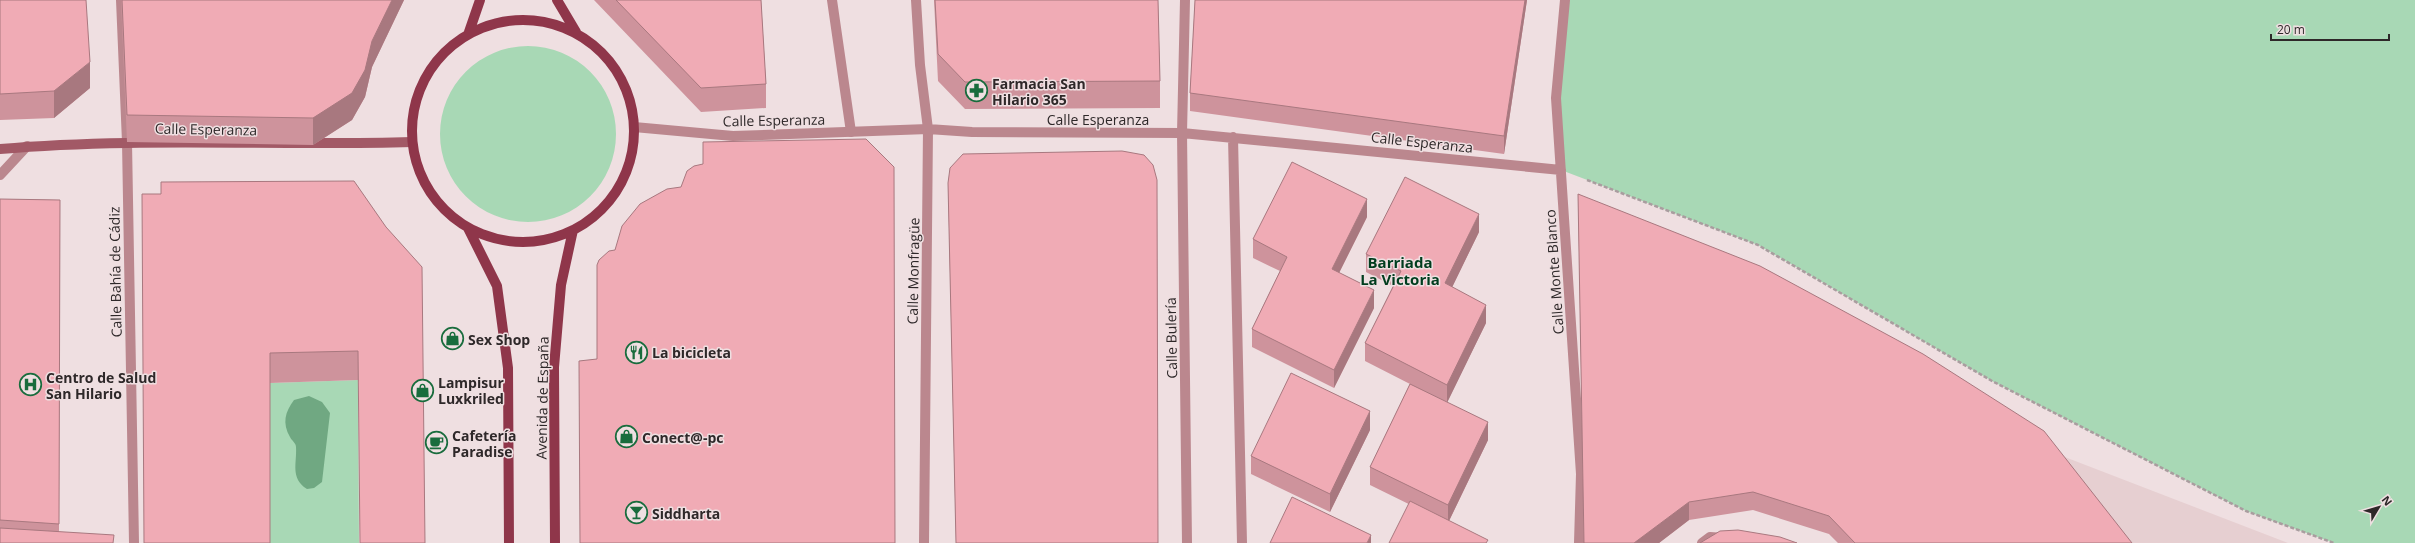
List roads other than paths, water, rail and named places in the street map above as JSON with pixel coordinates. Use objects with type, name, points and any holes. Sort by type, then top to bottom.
[{"type":"main road","points":[[469,32],[480,0]]},
{"type":"main road","points":[[557,0],[576,32],[606,56],[626,89],[634,127],[631,158],[619,187],[599,212],[574,230],[539,241],[502,240],[468,228],[441,206],[421,176],[412,142],[413,110],[424,79],[443,52],[469,32],[503,21],[541,21],[576,32]]},
{"type":"main road","points":[[468,228],[497,286],[508,368],[509,543]]},
{"type":"main road","name":"Avenida de España","points":[[555,543],[554,367],[561,285],[574,230]]},
{"type":"street","name":"Calle Bahía de Cádiz","points":[[121,0],[127,142],[134,543]]},
{"type":"street","points":[[832,0],[851,132]]},
{"type":"street","name":"Calle Monfragüe","points":[[916,0],[920,65],[928,129],[924,543]]},
{"type":"street","name":"Calle Bulería","points":[[1185,0],[1182,133],[1187,543]]},
{"type":"street","name":"Calle Monte Blanco","points":[[1565,0],[1556,98],[1581,474],[1579,543]]},
{"type":"street","name":"Calle Esperanza","points":[[634,127],[733,136],[928,129],[972,132],[1182,133],[1561,170]]},
{"type":"street","points":[[1233,137],[1242,543]]},
{"type":"street","name":"Calle Esperanza","points":[[0,149],[27,146],[127,142],[329,145],[412,142]]},
{"type":"street","points":[[0,175],[27,146]]},
{"type":"street","points":[[1702,543],[1710,537],[1731,539]]},
{"type":"place","name":"Farmacia San Hilario 365","points":[[977,91]]},
{"type":"place","name":"Sex Shop","points":[[453,339]]},
{"type":"place","name":"La bicicleta","points":[[636,352]]},
{"type":"place","name":"Centro de Salud San Hilario","points":[[30,385]]},
{"type":"place","name":"Lampisur Luxkriled","points":[[423,390]]},
{"type":"place","name":"Conect@-pc","points":[[627,437]]},
{"type":"place","name":"Cafetería Paradise","points":[[437,443]]},
{"type":"place","name":"Siddharta","points":[[637,513]]},
{"type":"district","name":"Barriada La Victoria","points":[[1400,270]]}]
